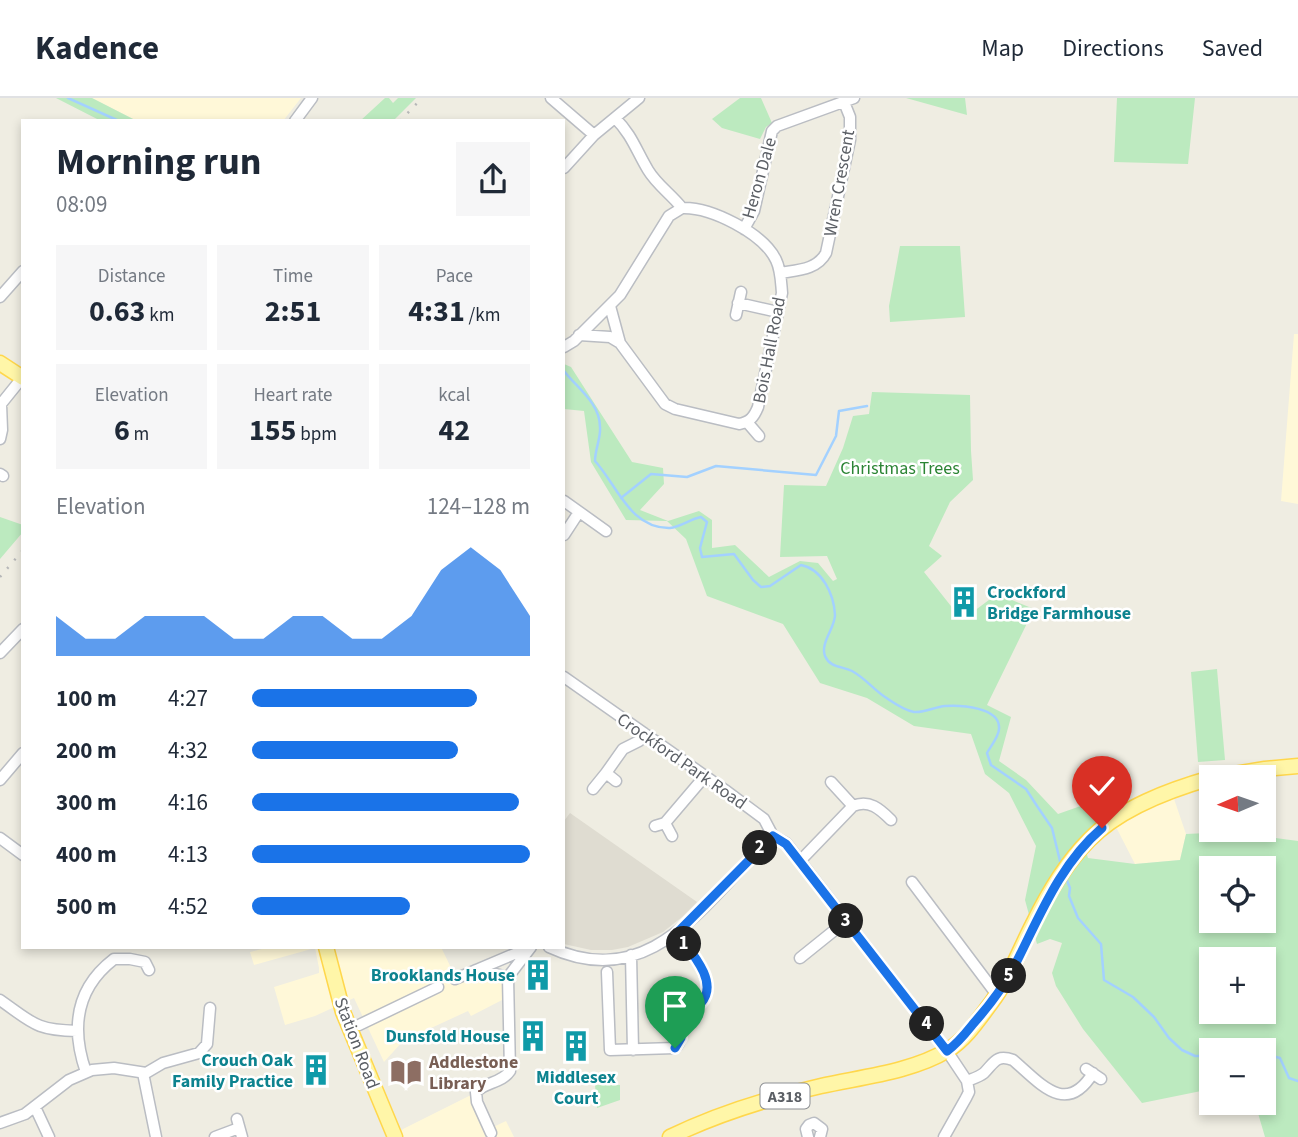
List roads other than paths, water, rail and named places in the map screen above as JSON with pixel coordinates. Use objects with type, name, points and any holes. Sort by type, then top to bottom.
[{"type":"main road","points":[[0,363],[21,377]]},
{"type":"main road","name":"A318","points":[[1276,769],[1298,766]]},
{"type":"main road","name":"A318","points":[[670,1137],[740,1109],[820,1086],[878,1074],[947,1051],[957,1044],[997,995],[1014,967],[1048,897],[1088,841],[1111,822],[1161,795],[1199,783]]},
{"type":"main road","name":"Station Road","points":[[327,949],[343,1012],[394,1137]]},
{"type":"street","points":[[296,119],[312,98]]},
{"type":"street","points":[[551,98],[594,135]]},
{"type":"street","points":[[565,167],[594,135],[639,98]]},
{"type":"street","name":"Heron Dale","points":[[744,229],[754,211],[772,131],[777,126],[849,100]]},
{"type":"street","name":"Wren Crescent","points":[[780,273],[811,267],[821,262],[826,253],[850,140],[849,100]]},
{"type":"street","points":[[565,346],[620,295],[669,216],[682,208],[648,171],[634,141],[615,118]]},
{"type":"street","name":"Bois Hall Road","points":[[620,343],[665,404],[728,423],[747,422],[754,417],[782,293],[776,260],[765,246],[744,229],[703,210],[682,208]]},
{"type":"street","points":[[0,297],[21,273]]},
{"type":"street","points":[[738,303],[778,312]]},
{"type":"street","points":[[610,306],[620,343]]},
{"type":"street","points":[[579,335],[610,337],[620,343]]},
{"type":"street","points":[[0,439],[1,404],[21,379]]},
{"type":"street","name":"Bois Hall Road","points":[[747,422],[759,436]]},
{"type":"street","points":[[565,501],[606,531]]},
{"type":"street","points":[[565,533],[579,512]]},
{"type":"street","points":[[0,653],[21,631]]},
{"type":"street","name":"Crockford Park Road","points":[[565,678],[764,819],[773,836],[786,844],[800,861],[947,1051],[967,1081]]},
{"type":"street","points":[[593,789],[623,749],[639,741],[644,733]]},
{"type":"street","points":[[0,780],[21,755]]},
{"type":"street","points":[[606,773],[616,781]]},
{"type":"street","points":[[672,836],[660,824],[705,776]]},
{"type":"street","points":[[831,782],[853,806]]},
{"type":"street","points":[[800,861],[853,806],[860,803],[870,804],[891,820]]},
{"type":"street","points":[[554,949],[568,954],[602,958],[631,955],[655,947],[677,933],[773,836]]},
{"type":"street","points":[[0,838],[21,854]]},
{"type":"street","points":[[912,882],[997,995]]},
{"type":"street","points":[[807,957],[846,921]]},
{"type":"street","points":[[607,972],[610,1050],[675,1048],[681,1038],[681,1008],[701,1003],[705,998],[706,981],[701,966],[677,933]]},
{"type":"street","points":[[491,1133],[475,1092],[507,1076],[510,1071],[508,976],[529,949]]},
{"type":"street","points":[[455,979],[519,952]]},
{"type":"street","points":[[631,955],[633,1049]]},
{"type":"street","points":[[86,1072],[76,1024],[84,999],[99,973],[108,964],[121,958],[145,962],[149,970]]},
{"type":"street","points":[[476,970],[500,975]]},
{"type":"street","points":[[359,1025],[438,987]]},
{"type":"street","points":[[0,1000],[43,1029],[77,1031]]},
{"type":"street","points":[[0,1124],[15,1119],[69,1080],[86,1072],[105,1068],[143,1073],[163,1063],[200,1053],[207,1044],[210,1008]]},
{"type":"street","points":[[944,1137],[967,1098],[967,1081],[985,1072],[994,1060],[1005,1057],[1013,1060],[1056,1094],[1074,1094],[1086,1085],[1093,1074]]},
{"type":"street","points":[[143,1073],[156,1137]]},
{"type":"street","points":[[34,1107],[49,1137]]},
{"type":"street","points":[[808,1137],[806,1129],[814,1123],[822,1129],[820,1137]]},
{"type":"street","points":[[215,1137],[239,1128]]},
{"type":"waterway","points":[[68,98],[115,119]]},
{"type":"waterway","points":[[565,372],[587,396],[599,418],[600,431],[595,461],[634,514],[656,526],[670,528],[701,517],[707,522],[700,548],[702,557],[734,554],[761,587],[770,586],[801,565],[808,567],[826,584],[834,607],[834,620],[824,651],[830,663],[857,674],[885,697],[910,711],[960,706],[978,709],[994,716],[999,729],[987,753],[991,765],[1026,789],[1052,828],[1061,865]]},
{"type":"waterway","points":[[621,498],[651,474],[687,477],[716,466],[816,475],[836,436],[839,411],[867,406]]},
{"type":"waterway","points":[[1066,878],[1070,888],[1069,896],[1078,918],[1101,944],[1104,980],[1133,997],[1182,1050],[1199,1056]]},
{"type":"waterway","points":[[1276,1057],[1280,1058],[1289,1078],[1298,1081]]},
{"type":"railway","points":[[402,119],[422,98]]},
{"type":"railway","points":[[0,577],[21,552]]},
{"type":"place","name":"Crockford Bridge Farmhouse","points":[[964,602]]},
{"type":"place","name":"Brooklands House","points":[[538,975]]},
{"type":"place","name":"Dunsfold House","points":[[533,1036]]},
{"type":"place","name":"Middlesex Court","points":[[576,1046]]},
{"type":"place","name":"Crouch Oak Family Practice","points":[[316,1070]]},
{"type":"place","name":"Addlestone Library","points":[[406,1072]]},
{"type":"park label","name":"Christmas Trees","points":[[900,468]]}]
